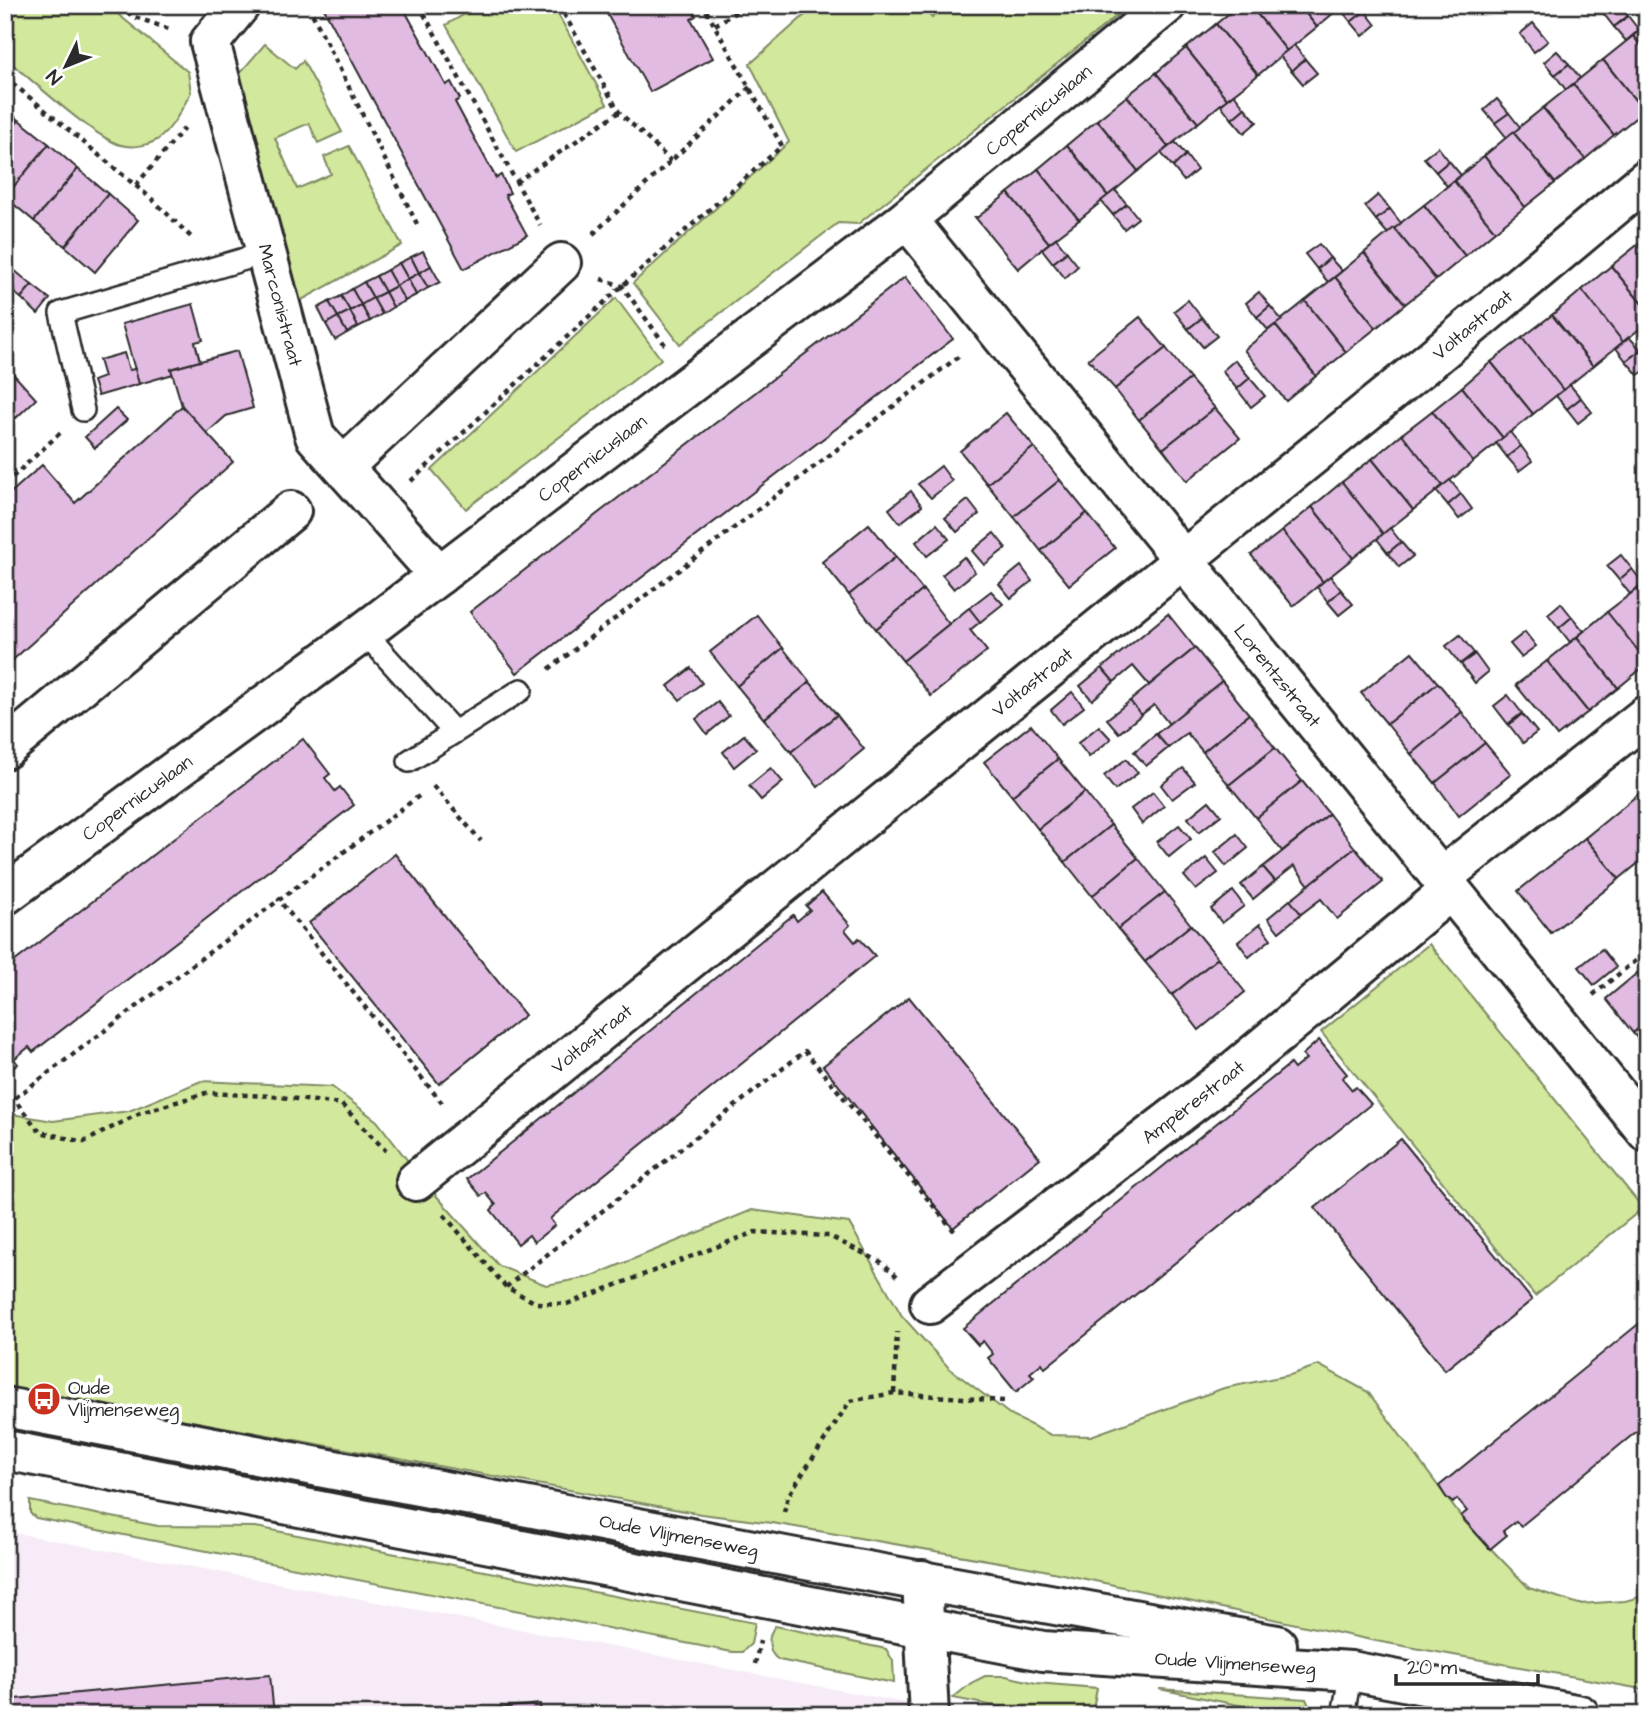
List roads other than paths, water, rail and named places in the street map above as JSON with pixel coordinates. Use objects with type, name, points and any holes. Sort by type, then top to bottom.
[{"type":"street","name":"Marconistraat","points":[[240,5],[210,42],[297,379],[315,436],[439,575]]},
{"type":"street","name":"Copernicuslaan","points":[[5,895],[364,632],[907,219],[1166,5]]},
{"type":"street","name":"Voltastraat","points":[[416,1181],[1439,353],[1647,179]]},
{"type":"street","name":"Lorentzstraat","points":[[907,219],[1647,1132]]},
{"type":"street","points":[[344,466],[561,263]]},
{"type":"street","points":[[5,749],[291,511]]},
{"type":"street","name":"Ampèrestraat","points":[[930,1304],[1228,1076],[1446,884],[1647,715]]},
{"type":"street","name":"Oude Vlijmenseweg","points":[[5,1407],[775,1554],[1301,1649],[1351,1671]]},
{"type":"street","name":"Oude Vlijmenseweg","points":[[5,1450],[1043,1651],[1351,1671],[1580,1715]]},
{"type":"street","points":[[922,1580],[929,1715]]},
{"type":"lane","points":[[83,411],[61,313],[265,253]]},
{"type":"lane","points":[[364,632],[454,732]]},
{"type":"lane","points":[[409,761],[521,690]]},
{"type":"lane","points":[[1343,1715],[1351,1671]]},
{"type":"place","name":"Oude Vlijmenseweg","points":[[44,1399]]}]
